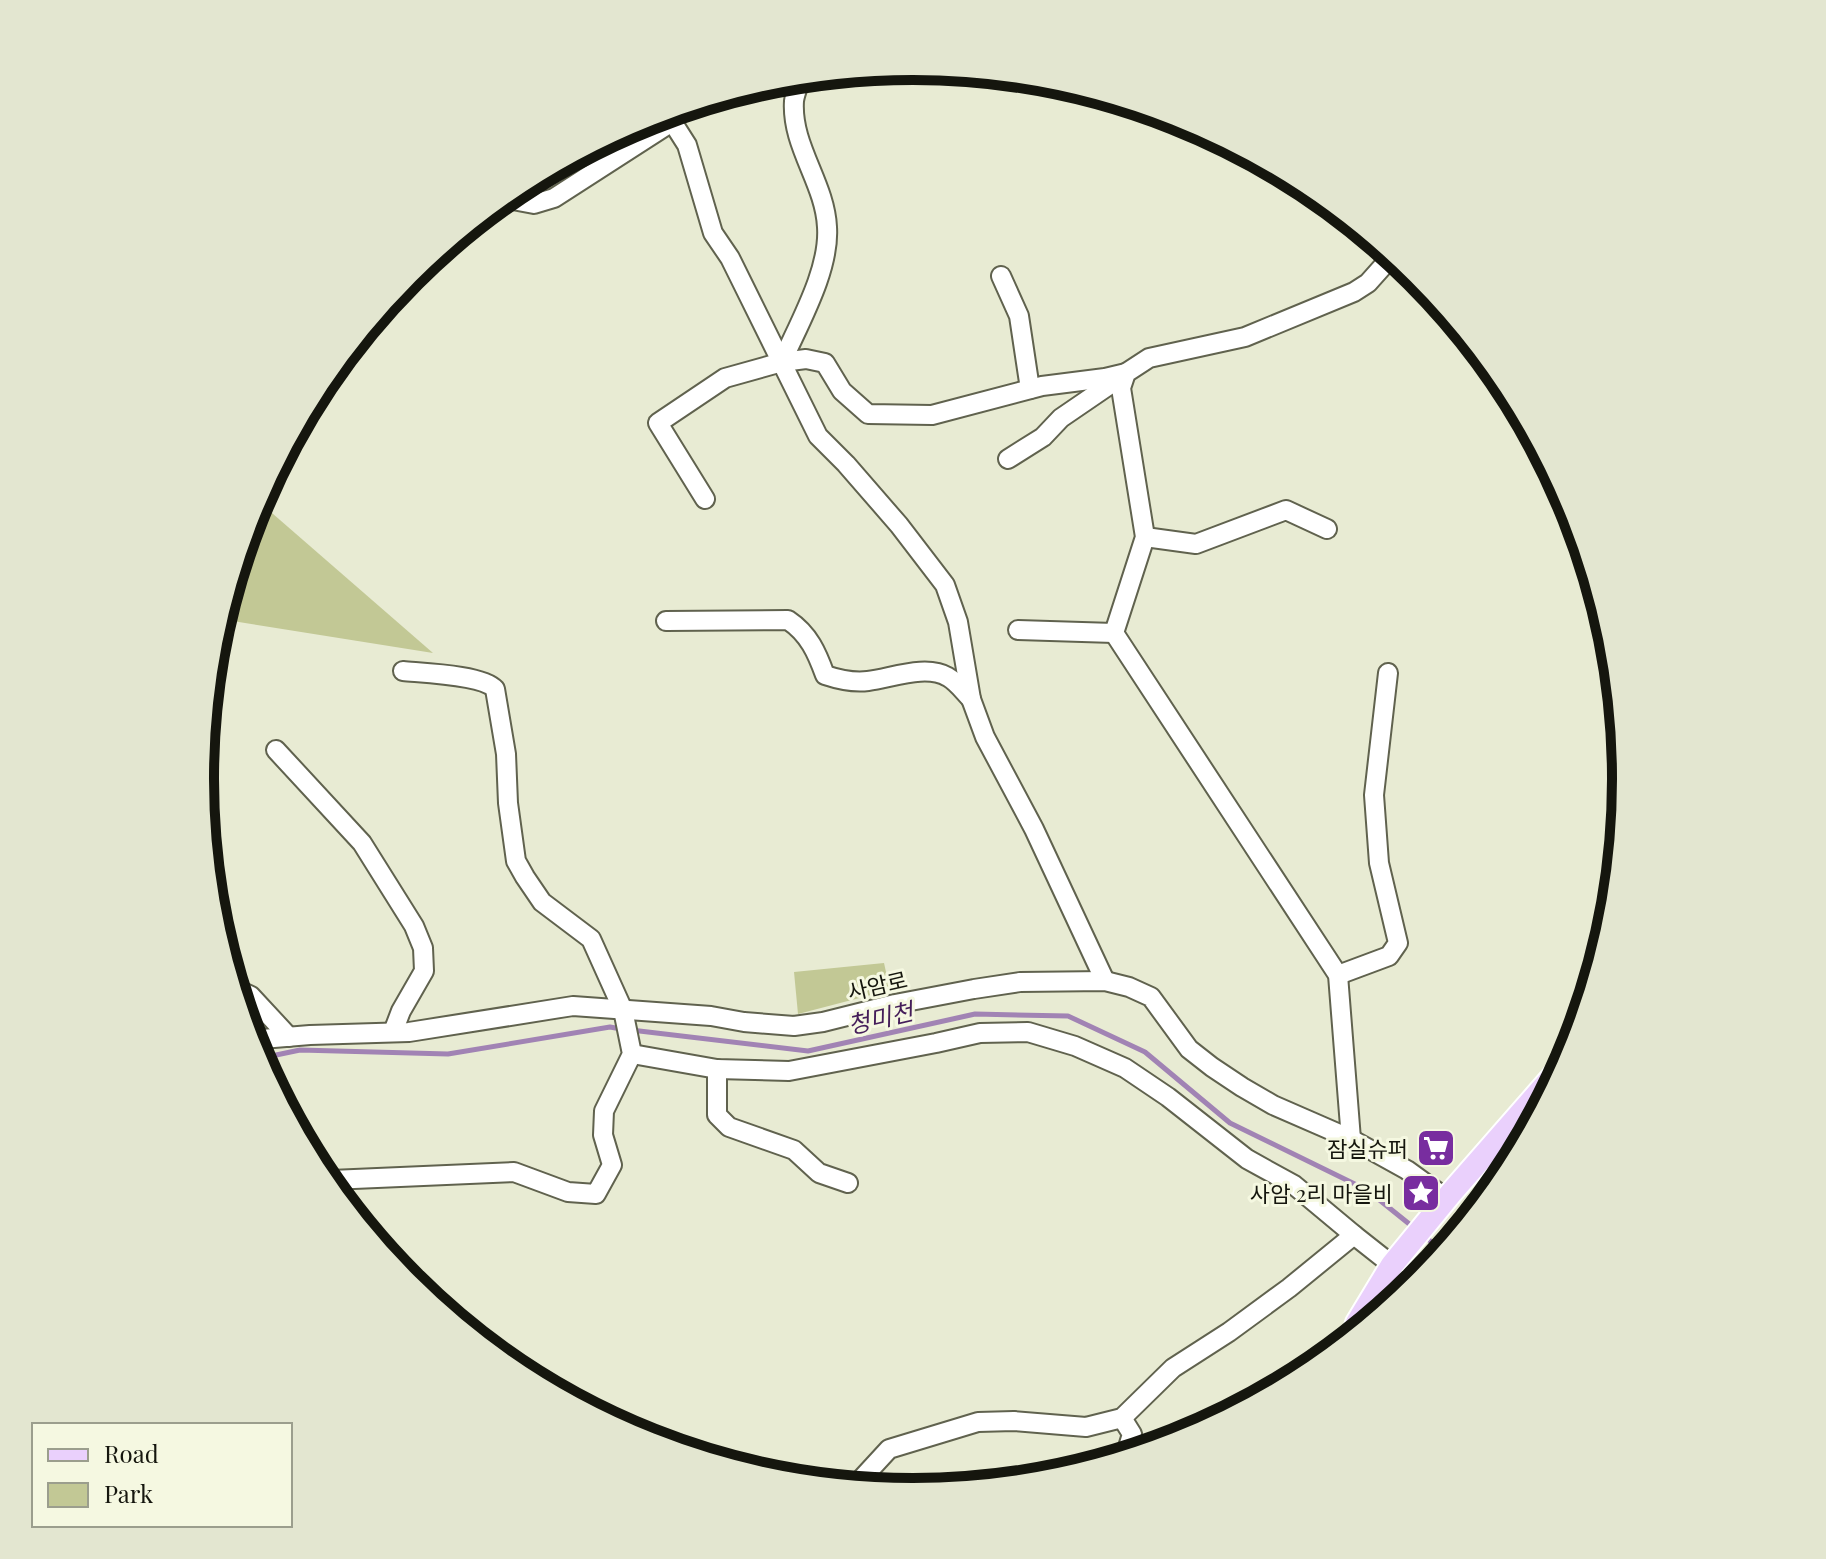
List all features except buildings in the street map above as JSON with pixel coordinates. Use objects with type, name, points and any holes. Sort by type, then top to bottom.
[{"type":"main road","points":[[1362,1315],[1394,1263],[1537,1095]]},
{"type":"street","points":[[782,362],[822,271],[828,230],[824,206],[797,133],[794,101],[797,90]]},
{"type":"street","points":[[673,123],[687,145],[713,233],[730,258],[818,436],[899,525],[945,585],[958,622],[971,699],[985,737],[1034,829],[1105,981]]},
{"type":"street","points":[[520,201],[534,204],[554,198],[648,132]]},
{"type":"street","points":[[1008,459],[1043,437],[1061,418],[1149,358],[1245,337],[1354,292],[1368,283],[1385,264]]},
{"type":"street","points":[[1001,276],[1019,316],[1030,389]]},
{"type":"street","points":[[705,499],[658,423],[725,378],[782,362],[806,359],[825,363],[842,391],[868,414],[932,415],[1030,389],[1126,373]]},
{"type":"street","points":[[1114,633],[1145,537],[1121,388],[1126,373]]},
{"type":"street","points":[[1145,537],[1196,544],[1286,510],[1327,529]]},
{"type":"street","points":[[666,621],[788,620],[799,627],[815,648],[825,675],[845,681],[868,681],[924,672],[947,676],[971,699]]},
{"type":"street","points":[[1018,630],[1114,633]]},
{"type":"street","points":[[1114,633],[1338,975],[1351,1139]]},
{"type":"street","points":[[339,1180],[514,1172],[568,1192],[596,1194],[612,1165],[603,1135],[604,1111],[632,1054],[623,1010],[591,939],[542,902],[516,861],[508,803],[506,754],[493,685],[478,680],[403,671]]},
{"type":"street","points":[[1338,975],[1389,956],[1398,943],[1379,863],[1374,795],[1388,673]]},
{"type":"street","points":[[276,750],[362,843],[414,926],[423,948],[424,971],[393,1032]]},
{"type":"street","name":"사암로","points":[[264,1039],[409,1032],[573,1006],[711,1016],[794,1026],[1020,982],[1105,981],[1151,997],[1189,1049],[1222,1074],[1273,1105],[1351,1139],[1407,1170],[1443,1203]]},
{"type":"street","points":[[248,995],[289,1037]]},
{"type":"street","points":[[632,1054],[717,1069],[789,1071],[980,1033],[1028,1032],[1075,1046],[1125,1068],[1168,1097],[1247,1159],[1294,1185],[1354,1235],[1394,1263]]},
{"type":"street","points":[[717,1069],[717,1115],[729,1127],[794,1150],[819,1173],[848,1183]]},
{"type":"street","points":[[863,1478],[889,1449],[978,1422],[1014,1421],[1086,1427],[1122,1418],[1173,1368],[1289,1288],[1354,1235]]},
{"type":"street","points":[[1122,1418],[1132,1434],[1129,1445]]},
{"type":"green space","points":[[268,510],[433,653],[232,621]]},
{"type":"green space","points":[[884,963],[890,990],[798,1014],[794,972]]},
{"type":"waterway","name":"청미천","points":[[631,1030],[808,1051],[975,1014],[1068,1016],[1145,1052],[1230,1123],[1367,1190],[1413,1227]]},
{"type":"waterway","name":"청미천","points":[[271,1056],[300,1050],[448,1054],[610,1027],[621,1029]]},
{"type":"waterway","name":"청미천","points":[[1424,1236],[1435,1245]]},
{"type":"place","name":"잠실슈퍼","points":[[1436,1148]]},
{"type":"place","name":"사암 2리 마을비","points":[[1421,1193]]}]
